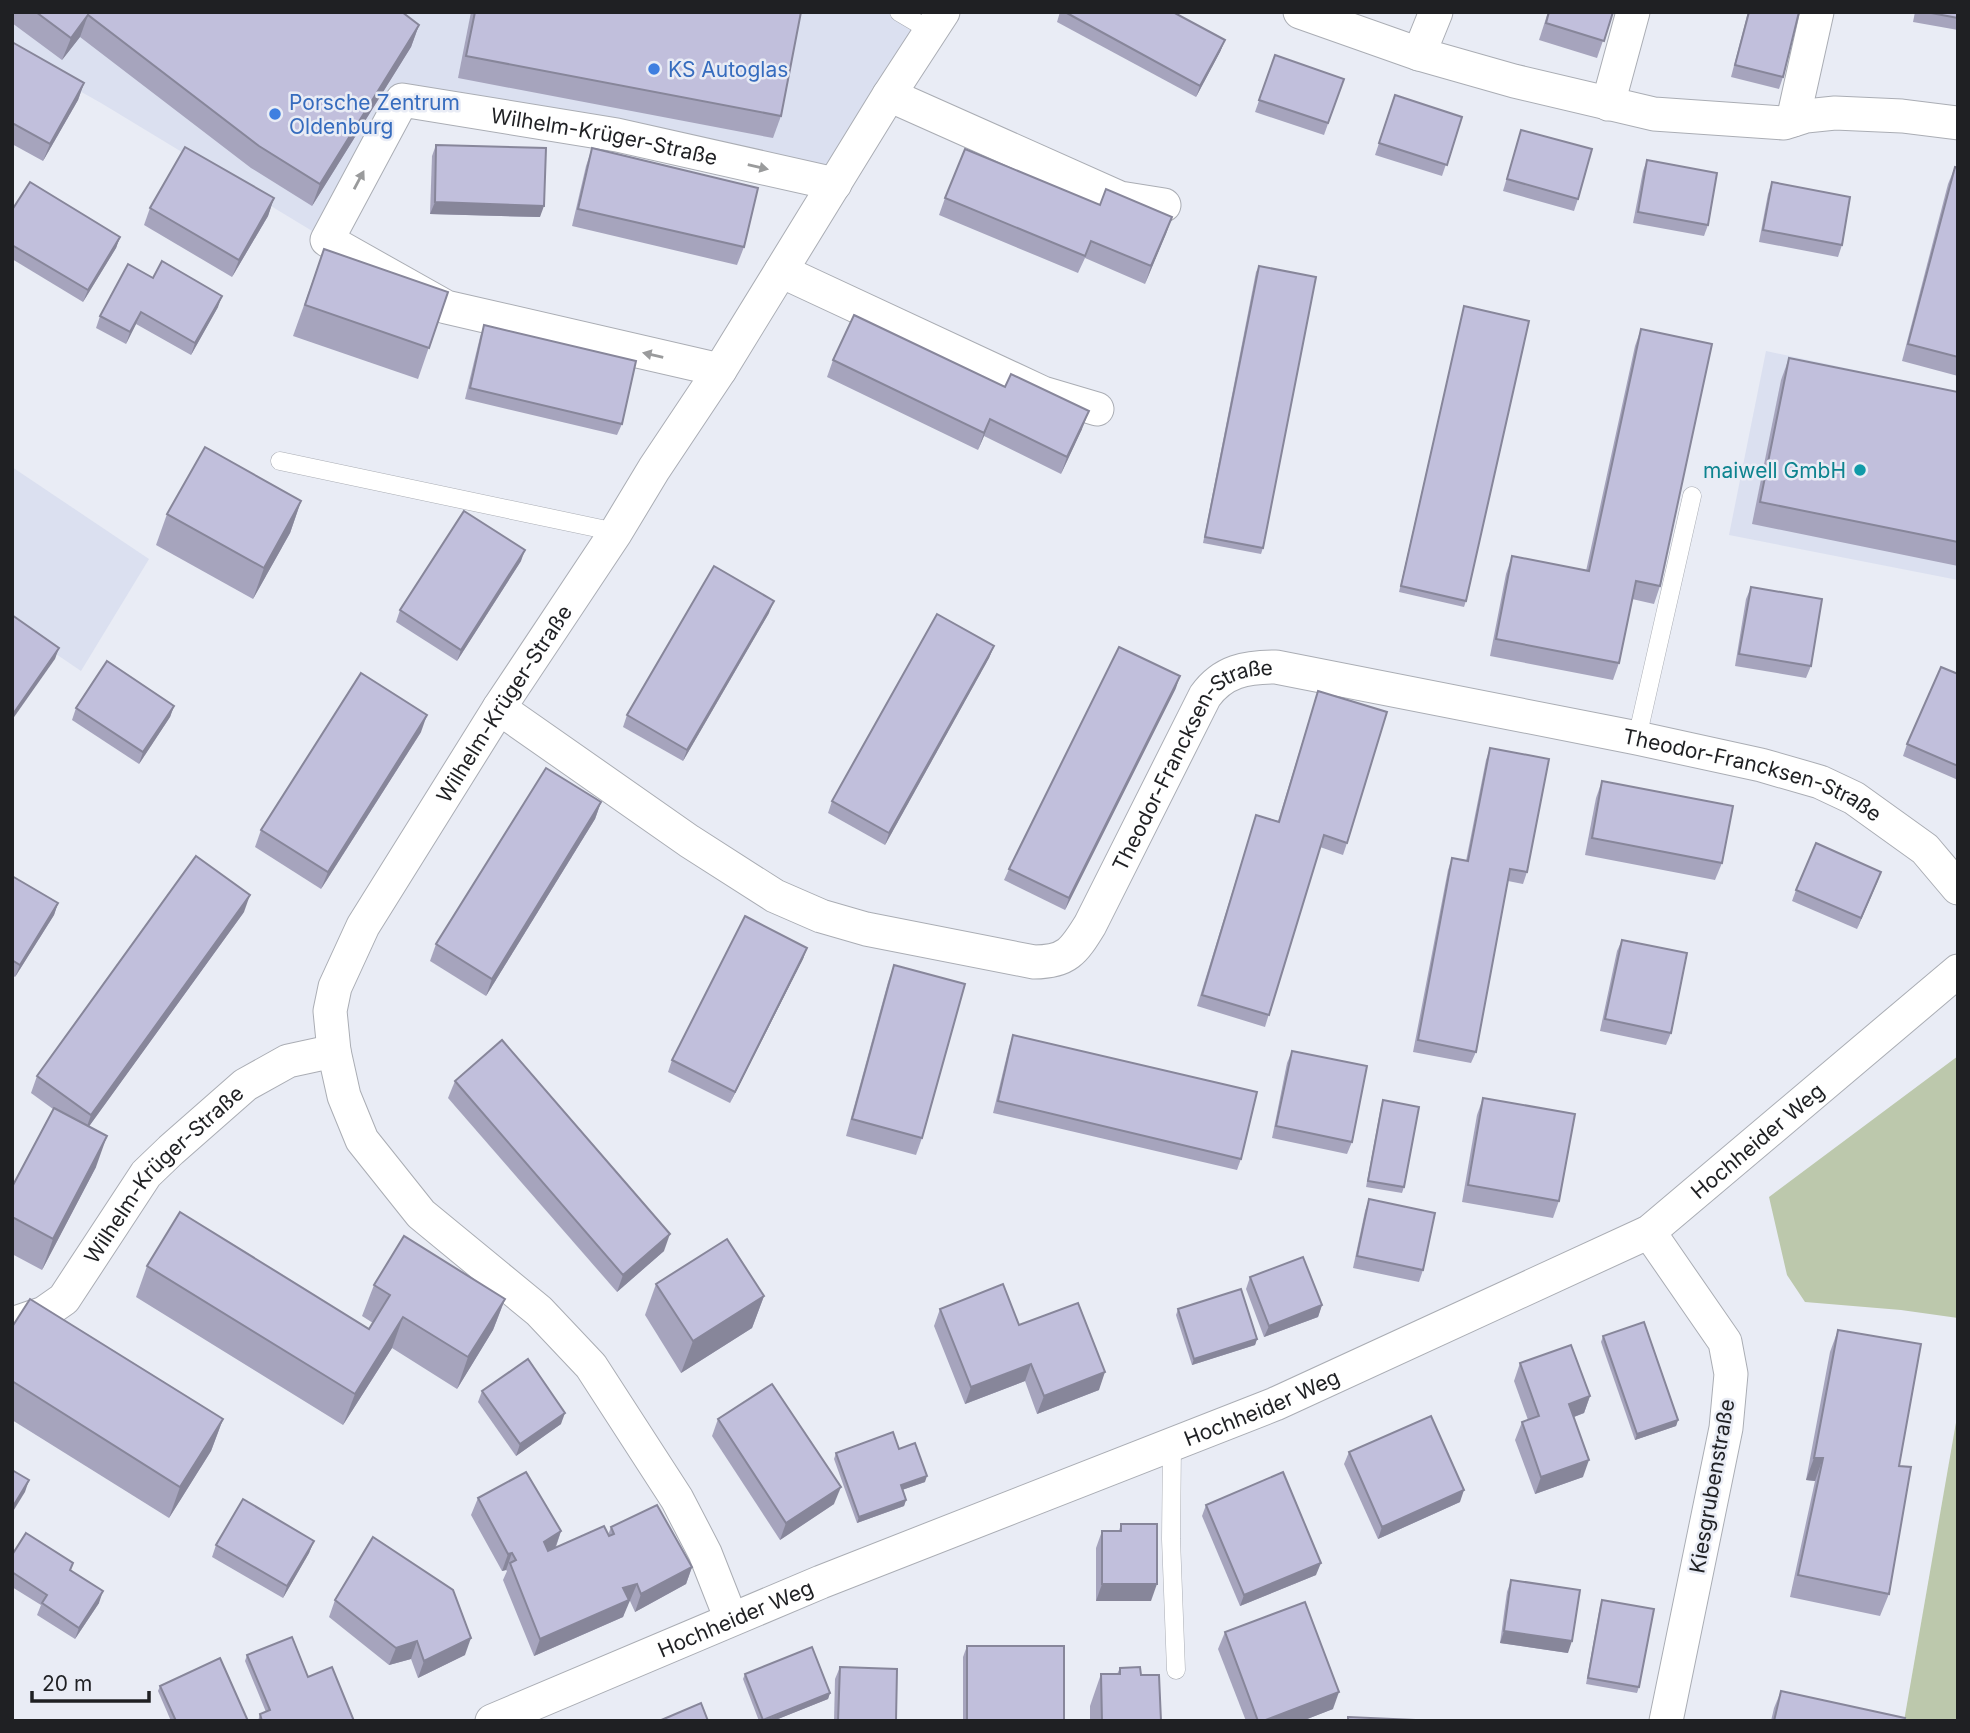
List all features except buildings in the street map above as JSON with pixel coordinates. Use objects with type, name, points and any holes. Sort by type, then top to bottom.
[{"type":"street","points":[[1300,12],[1419,54],[1514,81],[1654,114],[1784,123],[1806,116],[1835,113],[1902,116],[1958,123]]},
{"type":"street","points":[[1419,54],[1436,12]]},
{"type":"street","points":[[1608,104],[1633,12]]},
{"type":"street","points":[[1793,120],[1817,12]]},
{"type":"street","name":"Wilhelm-Krüger-Straße","points":[[731,1619],[705,1553],[677,1499],[591,1366],[539,1311],[412,1205],[362,1140],[344,1096],[334,1051],[330,1011],[335,987],[363,926],[499,708],[720,370],[937,21]]},
{"type":"street","points":[[890,95],[1120,198],[1164,205]]},
{"type":"street","name":"Wilhelm-Krüger-Straße","points":[[720,370],[446,307],[327,240],[402,100],[617,135],[835,184]]},
{"type":"street","points":[[781,271],[1042,393],[1097,409]]},
{"type":"street","name":"Theodor-Francksen-Straße","points":[[499,708],[689,841],[775,896],[821,916],[866,929],[1034,962],[1051,962],[1065,957],[1076,947],[1097,913],[1205,696],[1213,685],[1237,670],[1253,667],[1276,667],[1637,738],[1761,765],[1832,787],[1854,798],[1925,849],[1958,888]]},
{"type":"street","name":"Hochheider Weg","points":[[492,1721],[650,1656],[731,1619],[1275,1404],[1649,1231],[1958,971]]},
{"type":"street","name":"Wilhelm-Krüger-Straße","points":[[12,1324],[44,1313],[64,1299],[146,1174],[244,1085],[288,1060],[334,1051]]},
{"type":"street","name":"Kiesgrubenstraße","points":[[1649,1231],[1725,1342],[1731,1374],[1726,1428],[1666,1721]]},
{"type":"lane","points":[[899,12],[937,21]]},
{"type":"lane","points":[[280,461],[616,532]]},
{"type":"lane","points":[[1637,738],[1692,496]]},
{"type":"lane","points":[[1172,1445],[1171,1539],[1175,1670]]},
{"type":"shaded area","points":[[12,12],[943,12],[835,184],[402,100],[327,240],[101,103],[12,53]]},
{"type":"shaded area","name":"maiwell GmbH","points":[[1766,351],[1958,392],[1958,580],[1729,535]]},
{"type":"shaded area","points":[[12,467],[149,559],[81,671],[12,624]]},
{"type":"green space","points":[[1958,1056],[1958,1318],[1805,1302],[1787,1275],[1769,1197]]},
{"type":"green space","points":[[1958,1411],[1958,1721],[1904,1721]]},
{"type":"place","name":"KS Autoglas","points":[[654,69]]},
{"type":"place","name":"Porsche Zentrum Oldenburg","points":[[275,114]]},
{"type":"place","name":"maiwell GmbH","points":[[1860,470]]}]
